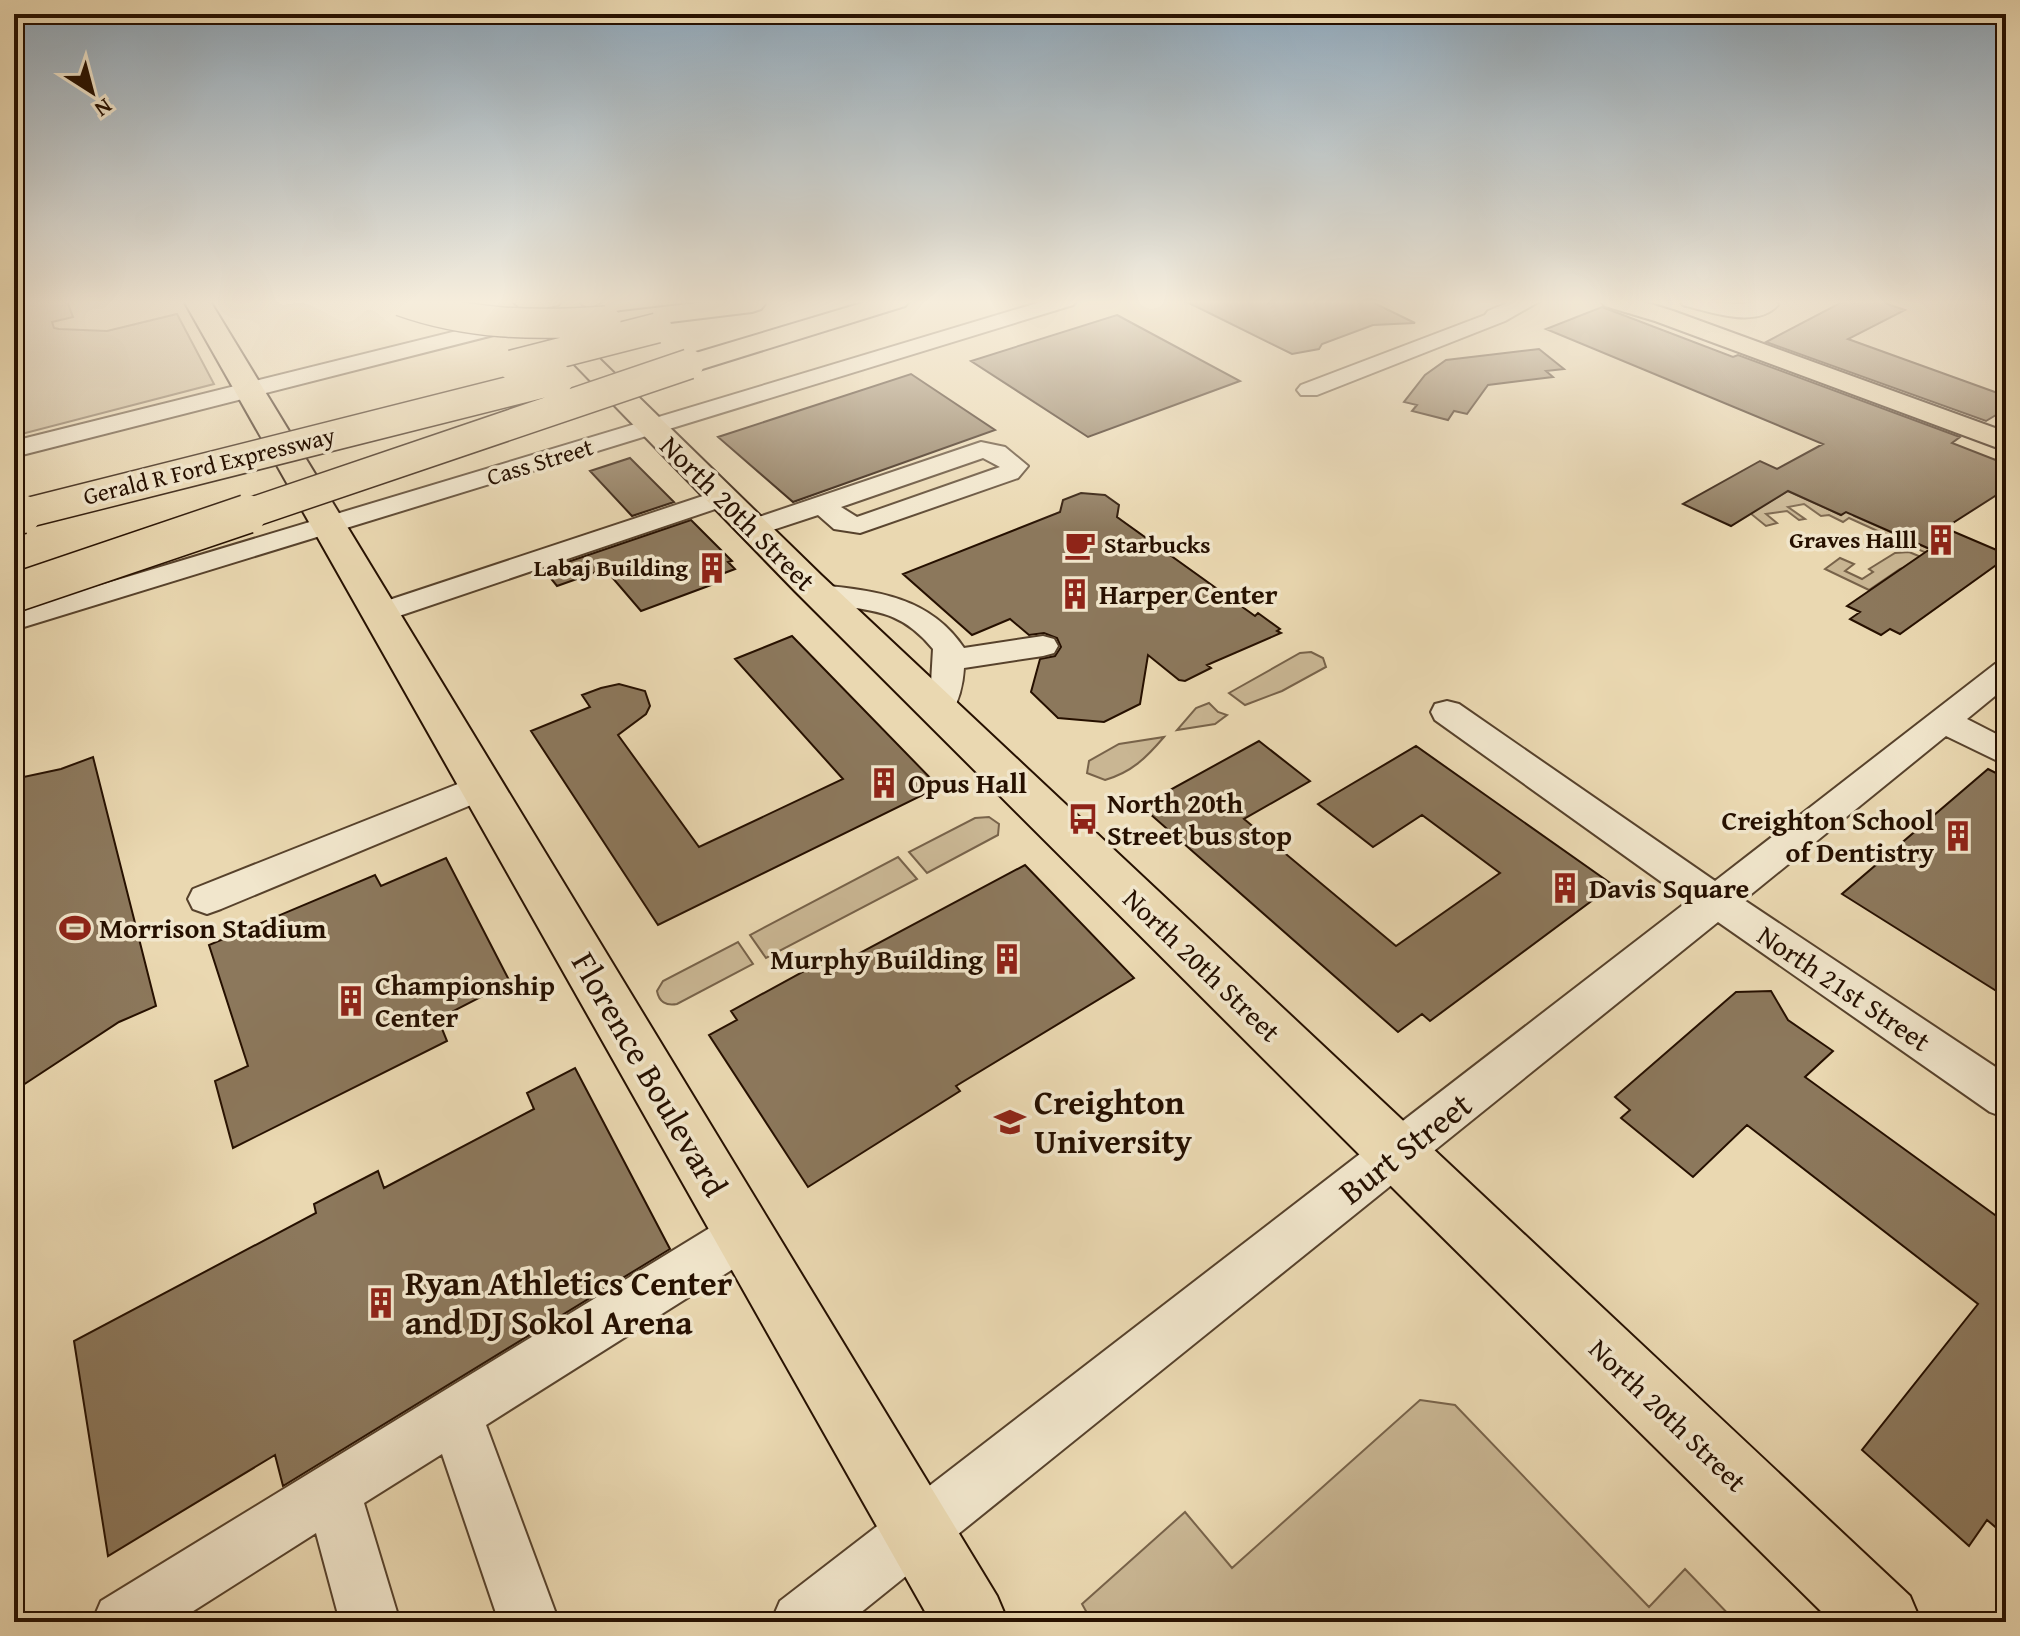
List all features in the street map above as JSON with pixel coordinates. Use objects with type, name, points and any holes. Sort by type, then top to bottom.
[{"type":"main road","name":"Florence Boulevard","points":[[244,377],[971,1622]]},
{"type":"main road","name":"Gerald R Ford Expressway","points":[[14,491],[502,377]]},
{"type":"main road","name":"Gerald R Ford Expressway","points":[[14,516],[526,377]]},
{"type":"main road","points":[[14,593],[568,377]]},
{"type":"main road","name":"North 20th Street","points":[[604,377],[820,594],[1397,1155],[1884,1622]]},
{"type":"main road","points":[[1831,377],[2006,442]]},
{"type":"street","points":[[14,449],[291,377]]},
{"type":"street","name":"Cass Street","points":[[14,621],[817,377]]},
{"type":"street","points":[[1309,390],[1342,377]]},
{"type":"street","points":[[754,528],[823,504],[981,450],[996,452],[1015,466],[1009,473],[860,525],[849,527],[823,504]]},
{"type":"street","points":[[382,612],[724,497]]},
{"type":"street","points":[[820,594],[877,599],[909,611],[929,623],[949,648],[947,683],[938,708]]},
{"type":"street","points":[[949,660],[1043,646]]},
{"type":"street","name":"Burt Street","points":[[801,1622],[1397,1155],[2006,671]]},
{"type":"street","name":"North 21st Street","points":[[1447,712],[1716,901],[2006,1098]]},
{"type":"street","points":[[1944,721],[2006,753]]},
{"type":"street","points":[[207,899],[483,786]]},
{"type":"street","points":[[122,1622],[743,1235]]},
{"type":"street","points":[[455,1414],[529,1622]]},
{"type":"street","points":[[333,1491],[370,1622]]},
{"type":"shaded area","points":[[14,377],[210,377],[214,384],[14,436]]},
{"type":"shaded area","points":[[1788,491],[1841,515],[1849,510],[1854,516],[1941,554],[1874,539],[1882,533],[1849,518],[1843,522],[1829,515],[1821,516],[1804,504],[1788,507],[1805,519],[1799,520],[1787,511],[1766,514],[1777,523],[1766,526],[1750,513]]},
{"type":"shaded area","points":[[1909,552],[1931,561],[1900,569],[1869,590],[1825,569],[1840,558],[1854,564],[1845,571],[1862,579],[1873,572],[1869,569],[1895,553]]},
{"type":"shaded area","points":[[1311,652],[1323,658],[1326,667],[1282,691],[1245,705],[1229,693],[1300,653]]},
{"type":"shaded area","points":[[1209,703],[1218,712],[1227,715],[1215,724],[1177,730],[1196,708]]},
{"type":"shaded area","points":[[1164,737],[1145,758],[1123,773],[1105,780],[1087,773],[1089,761],[1119,744]]},
{"type":"shaded area","points":[[989,817],[999,824],[998,835],[927,873],[909,852],[975,818]]},
{"type":"shaded area","points":[[898,857],[917,879],[766,958],[750,935]]},
{"type":"shaded area","points":[[738,942],[753,964],[677,1004],[666,1004],[659,998],[657,991],[663,981]]},
{"type":"shaded area","points":[[1420,1400],[1455,1405],[1649,1607],[1685,1569],[1736,1622],[1092,1622],[1082,1604],[1185,1512],[1232,1568]]},
{"type":"building","points":[[901,377],[916,377],[995,430],[793,502],[718,437]]},
{"type":"building","points":[[996,377],[1233,377],[1240,381],[1088,437]]},
{"type":"building","points":[[1423,377],[1550,377],[1488,385],[1467,414],[1454,411],[1448,420],[1412,411],[1417,405],[1404,402]]},
{"type":"building","points":[[1662,377],[1798,377],[1960,437],[1952,443],[2006,464],[2006,489],[1945,528],[2006,554],[2006,558],[1900,634],[1890,629],[1881,635],[1850,619],[1860,612],[1847,606],[1930,549],[1846,512],[1841,515],[1788,491],[1731,526],[1683,504],[1760,461],[1777,469],[1823,444]]},
{"type":"building","points":[[1864,377],[1954,377],[2006,396],[2006,409],[1986,421]]},
{"type":"building","points":[[630,458],[674,502],[632,516],[590,471]]},
{"type":"building","name":"Harper Center","points":[[1081,493],[1105,495],[1119,505],[1117,517],[1255,616],[1258,613],[1281,633],[1207,665],[1211,668],[1185,681],[1179,680],[1148,655],[1140,704],[1104,722],[1058,718],[1031,692],[1040,659],[1055,656],[1061,647],[1057,638],[1044,633],[1029,635],[1010,619],[972,635],[903,574],[1060,512],[1063,500]]},
{"type":"building","points":[[691,520],[732,561],[728,562],[735,569],[706,580],[711,585],[641,611],[605,569],[557,586],[544,570]]},
{"type":"building","name":"Opus Hall","points":[[792,636],[939,787],[658,925],[531,731],[590,707],[582,695],[601,688],[619,684],[645,691],[650,706],[646,714],[618,735],[699,847],[843,779],[735,659]]},
{"type":"building","name":"Davis Square","points":[[1259,741],[1310,781],[1244,819],[1396,946],[1500,873],[1422,815],[1373,847],[1318,804],[1416,746],[1613,885],[1430,1021],[1422,1014],[1398,1032],[1141,806]]},
{"type":"building","name":"Morrison Stadium","points":[[93,757],[156,1006],[119,1022],[14,1091],[14,779],[61,769]]},
{"type":"building","name":"Creighton School of Dentistry","points":[[1988,769],[2006,778],[2006,997],[1842,894]]},
{"type":"building","name":"Championship Center","points":[[446,858],[510,982],[438,1019],[447,1041],[233,1148],[215,1081],[248,1066],[209,945],[375,875],[381,886]]},
{"type":"building","points":[[1025,865],[1134,978],[956,1086],[960,1091],[808,1187],[709,1035],[737,1020],[731,1011],[826,959],[832,968]]},
{"type":"building","points":[[1771,991],[1788,1020],[1833,1051],[1805,1077],[2006,1223],[2006,1536],[1987,1520],[1969,1546],[1862,1450],[1978,1304],[1747,1125],[1693,1177],[1621,1118],[1630,1110],[1615,1097],[1736,992]]},
{"type":"building","name":"Ryan Athletics Center and DJ Sokol Arena","points":[[575,1068],[670,1249],[283,1486],[275,1455],[108,1556],[74,1341],[316,1213],[314,1204],[378,1171],[384,1188],[534,1109],[527,1093]]},
{"type":"place","name":"Graves Halll","points":[[1941,540]]},
{"type":"place","name":"Starbucks","points":[[1080,545]]},
{"type":"place","name":"Labaj Building","points":[[712,568]]},
{"type":"place","name":"Harper Center","points":[[1075,594]]},
{"type":"place","name":"Opus Hall","points":[[884,783]]},
{"type":"place","name":"North 20th Street bus stop","points":[[1083,819]]},
{"type":"place","name":"Creighton School of Dentistry","points":[[1958,836]]},
{"type":"place","name":"Davis Square","points":[[1565,888]]},
{"type":"place","name":"Morrison Stadium","points":[[75,928]]},
{"type":"place","name":"Murphy Building","points":[[1007,959]]},
{"type":"place","name":"Championship Center","points":[[351,1001]]},
{"type":"place","name":"Creighton University","points":[[1010,1122]]},
{"type":"place","name":"Ryan Athletics Center and DJ Sokol Arena","points":[[381,1303]]}]
